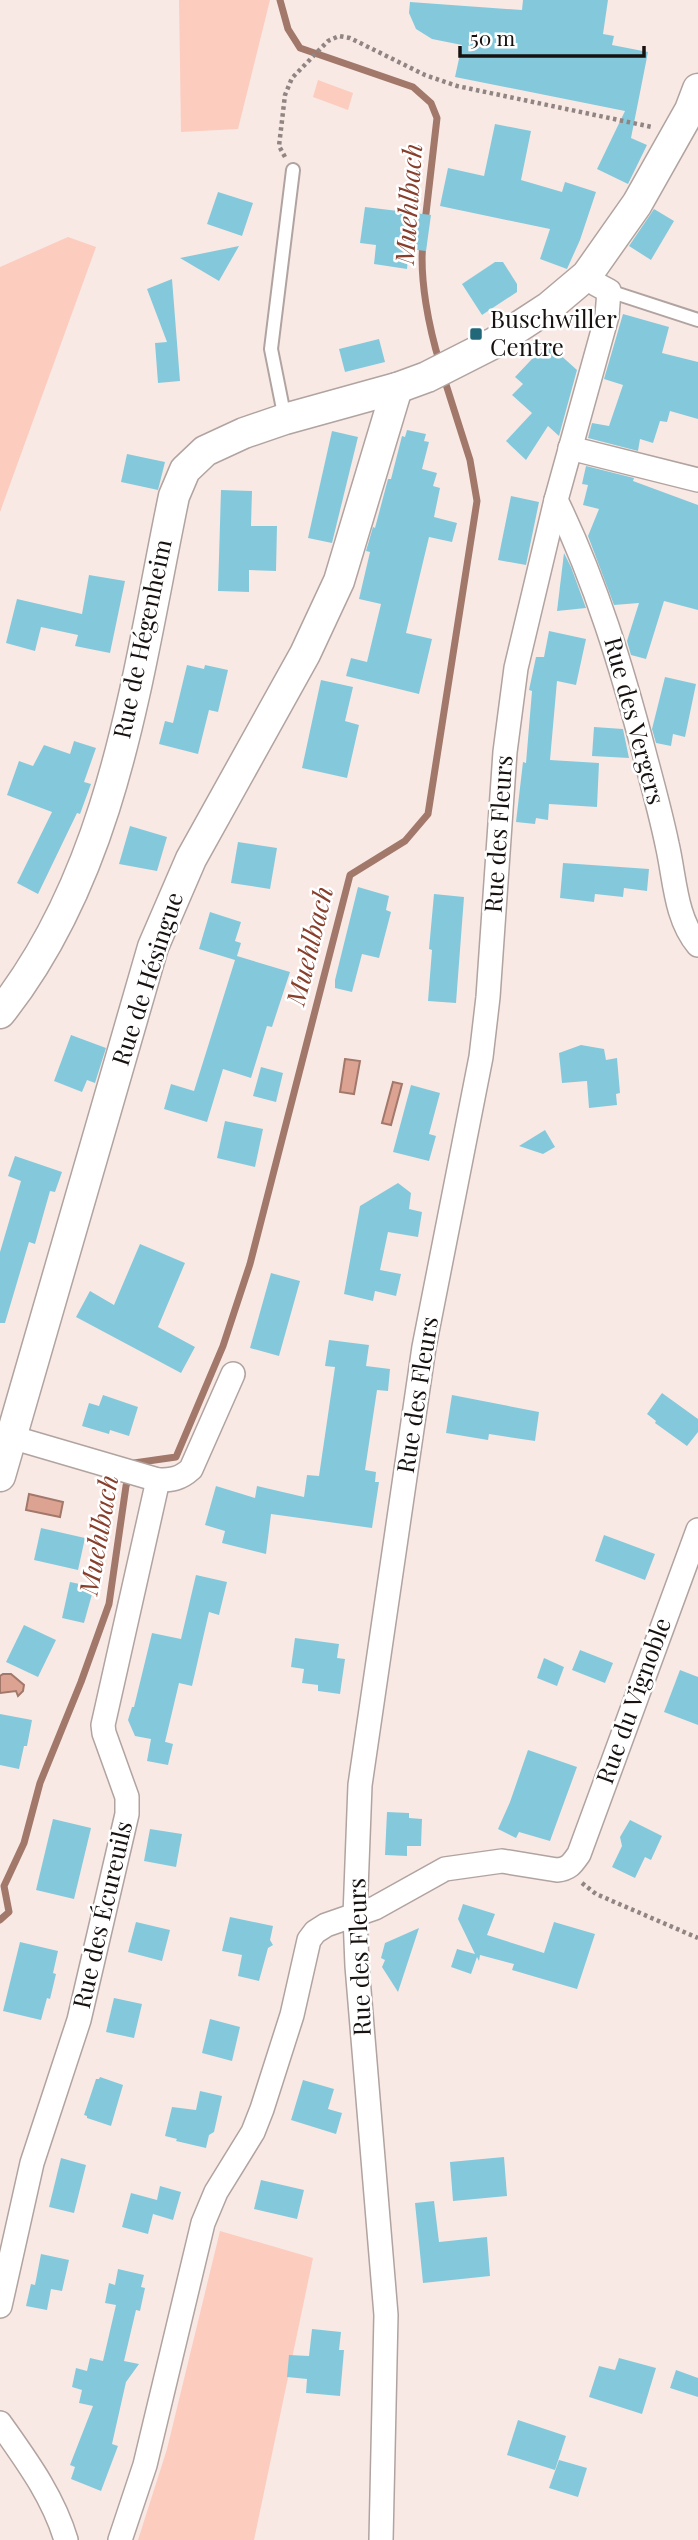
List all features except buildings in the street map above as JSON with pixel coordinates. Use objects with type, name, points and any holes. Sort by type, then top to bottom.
[{"type":"street","name":"Rue de Hégenheim","points":[[0,1013],[41,954],[64,913],[93,842],[127,719],[174,496],[186,470],[205,451],[244,433],[427,377],[522,326],[549,307],[598,283],[637,204],[691,110],[698,89]]},
{"type":"street","name":"Rue des Fleurs","points":[[381,2540],[386,2315],[355,1916],[360,1785],[426,1335],[481,1057],[488,997],[503,765],[516,667],[556,500],[607,316],[598,283]]},
{"type":"street","name":"Rue de Hésingue","points":[[0,1476],[153,947],[191,859],[305,654],[339,582],[397,388]]},
{"type":"street","points":[[570,449],[698,480]]},
{"type":"street","name":"Rue des Vergers","points":[[556,500],[579,549],[609,627],[649,770],[682,915],[698,945]]},
{"type":"street","points":[[11,1437],[152,1478],[172,1480],[191,1469],[233,1374]]},
{"type":"street","name":"Rue des Écureuils","points":[[0,2306],[32,2163],[79,2020],[127,1814],[127,1797],[103,1725],[152,1478]]},
{"type":"street","name":"Rue du Vignoble","points":[[566,1869],[579,1854],[698,1530]]},
{"type":"street","points":[[120,2540],[145,2465],[203,2223],[216,2192],[253,2132],[262,2109],[292,2015],[309,1940],[314,1932],[326,1925],[375,1908],[434,1873],[456,1866],[502,1861],[557,1870],[566,1869]]},
{"type":"street","points":[[0,2423],[49,2498],[66,2540]]},
{"type":"lane","points":[[285,419],[271,349],[293,170]]},
{"type":"lane","points":[[598,283],[698,320]]},
{"type":"path","points":[[293,170],[279,146],[285,95],[292,78],[328,41],[339,36],[350,38],[425,75],[457,86],[633,121],[678,133]]},
{"type":"path","points":[[566,1869],[596,1894],[698,1938]]},
{"type":"shaded area","points":[[179,0],[270,0],[238,129],[181,132]]},
{"type":"shaded area","points":[[318,80],[353,93],[348,110],[313,97]]},
{"type":"shaded area","points":[[68,237],[96,247],[0,512],[0,267]]},
{"type":"shaded area","points":[[345,1059],[360,1061],[354,1094],[340,1092]]},
{"type":"shaded area","points":[[393,1082],[402,1084],[391,1125],[382,1123]]},
{"type":"shaded area","points":[[29,1494],[63,1502],[60,1517],[26,1510]]},
{"type":"shaded area","points":[[11,1674],[24,1685],[18,1696],[16,1691],[0,1693],[0,1676]]},
{"type":"shaded area","points":[[220,2231],[313,2258],[254,2540],[138,2540],[167,2449]]},
{"type":"waterway","name":"Muehlbach","points":[[280,0],[288,29],[300,48],[413,87],[431,103],[437,118],[425,222]]},
{"type":"waterway","name":"Muehlbach","points":[[423,241],[422,271],[426,303],[440,364]]},
{"type":"waterway","name":"Muehlbach","points":[[0,1920],[9,1912],[4,1886],[24,1843],[40,1783],[109,1604],[126,1486],[134,1463],[176,1457],[223,1346],[250,1264],[350,875],[405,841],[428,814],[477,501],[470,460],[443,375]]},
{"type":"place","name":"Buschwiller Centre","points":[[476,334]]}]
